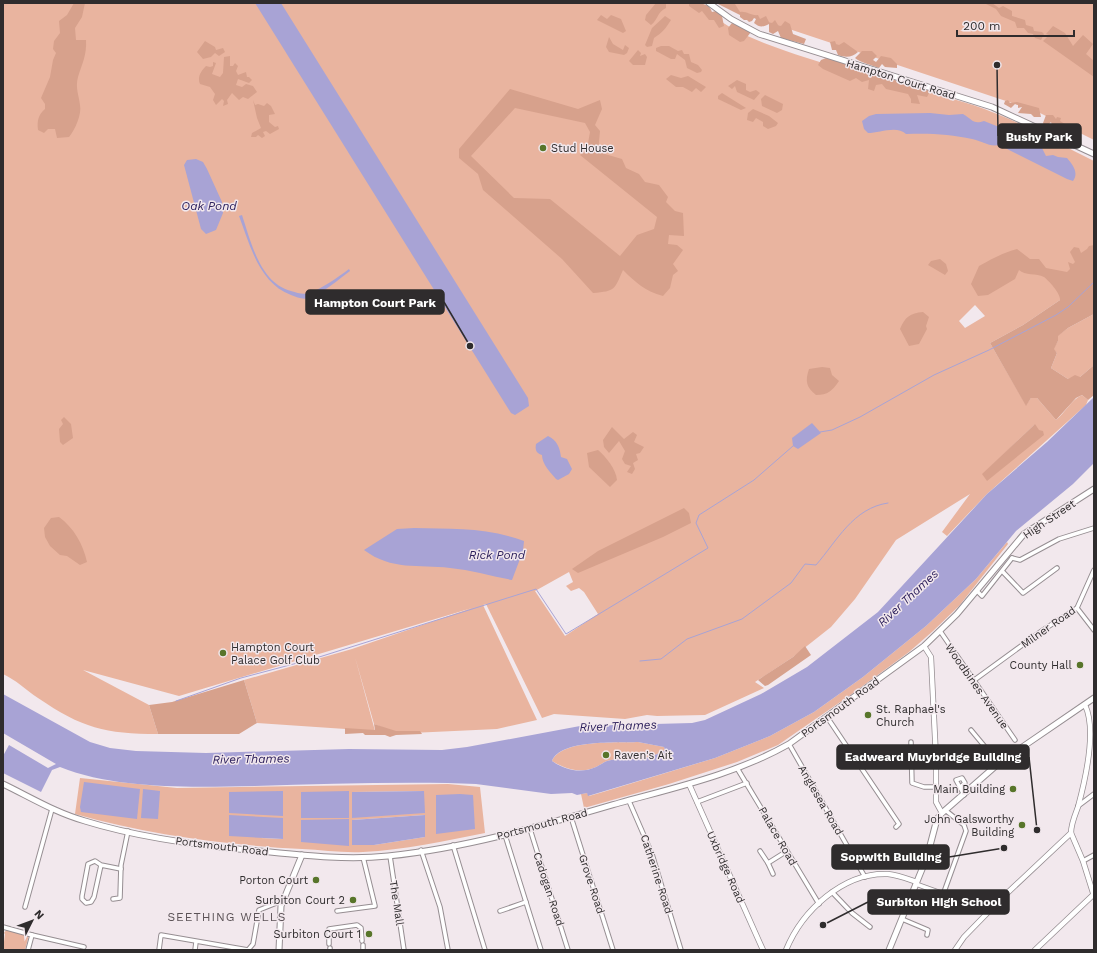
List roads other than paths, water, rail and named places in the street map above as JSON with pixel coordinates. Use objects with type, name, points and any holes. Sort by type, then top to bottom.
[{"type":"main road","name":"Hampton Court Road","points":[[709,3],[731,19],[758,34],[992,107],[1094,154]]},
{"type":"main road","name":"High Street","points":[[1008,553],[1024,534],[1094,489]]},
{"type":"main road","name":"Portsmouth Road","points":[[3,784],[52,809],[84,821],[174,840],[234,849],[302,855],[363,857],[390,856],[505,835],[689,784],[737,768],[771,754],[789,744],[924,646],[957,614],[1008,553]]},
{"type":"main road","points":[[889,950],[927,857],[938,819],[996,766],[1052,725],[1094,698]]},
{"type":"main road","points":[[279,950],[279,923],[283,902],[302,855]]},
{"type":"street","points":[[1008,553],[1012,558],[1020,560],[1059,539],[1094,528]]},
{"type":"street","points":[[977,591],[982,596],[1003,572],[1012,558]]},
{"type":"street","points":[[1003,572],[1023,593],[1057,568]]},
{"type":"street","name":"Milner Road","points":[[973,681],[1076,608],[1094,570]]},
{"type":"street","points":[[1076,608],[1094,630]]},
{"type":"street","name":"Woodbines Avenue","points":[[940,632],[1015,740]]},
{"type":"street","points":[[786,950],[793,934],[819,904],[832,892],[844,885],[865,877],[889,874],[941,893],[944,892],[966,831],[964,825],[944,812],[936,802],[936,758],[931,657],[924,646]]},
{"type":"street","points":[[954,950],[964,937],[996,904],[1071,833],[1089,770],[1092,746],[1090,716],[1085,705]]},
{"type":"street","points":[[827,717],[899,824],[896,827]]},
{"type":"street","points":[[971,730],[991,754],[996,766]]},
{"type":"street","points":[[911,742],[912,783],[924,787],[936,787]]},
{"type":"street","name":"Anglesea Road","points":[[789,744],[865,877]]},
{"type":"street","points":[[936,758],[968,757]]},
{"type":"street","name":"Palace Road","points":[[737,768],[819,904]]},
{"type":"street","points":[[697,802],[747,783]]},
{"type":"street","name":"Uxbridge Road","points":[[689,784],[763,950]]},
{"type":"street","points":[[959,788],[964,795]]},
{"type":"street","points":[[1078,806],[1094,794]]},
{"type":"street","name":"Catherine Road","points":[[628,800],[652,854],[681,950]]},
{"type":"street","points":[[25,907],[52,809]]},
{"type":"street","name":"Grove Road","points":[[571,817],[613,950]]},
{"type":"street","name":"Cadogan Road","points":[[530,829],[568,950]]},
{"type":"street","points":[[113,899],[120,898],[121,869],[128,831]]},
{"type":"street","points":[[1035,950],[1094,896],[1083,861],[1071,833]]},
{"type":"street","points":[[505,835],[541,950]]},
{"type":"street","points":[[453,845],[485,950]]},
{"type":"street","points":[[421,850],[440,907],[448,950]]},
{"type":"street","points":[[760,851],[773,874]]},
{"type":"street","points":[[768,863],[787,852]]},
{"type":"street","points":[[1083,861],[1094,854]]},
{"type":"street","name":"The Mall","points":[[390,856],[404,950]]},
{"type":"street","points":[[337,911],[375,906],[363,857]]},
{"type":"street","points":[[101,865],[94,897],[91,902],[86,903],[82,899],[82,896],[88,864],[95,861],[101,865],[121,869]]},
{"type":"street","points":[[832,892],[852,913],[870,927]]},
{"type":"street","points":[[159,950],[161,935],[230,949],[248,950],[253,944],[259,910],[279,902],[283,902]]},
{"type":"street","points":[[500,910],[526,902]]},
{"type":"street","points":[[902,918],[928,930],[927,935]]},
{"type":"street","points":[[330,947],[329,929],[357,925],[361,928],[363,950]]},
{"type":"street","points":[[3,928],[84,947]]},
{"type":"street","points":[[28,950],[32,935]]},
{"type":"street","points":[[195,950],[196,942]]},
{"type":"water","points":[[255,3],[281,3],[528,398],[529,406],[515,415],[511,413]]},
{"type":"water","points":[[930,113],[949,115],[963,114],[975,122],[984,121],[1019,135],[1042,148],[1046,156],[1053,155],[1067,158],[1074,169],[1075,178],[1073,181],[1067,179],[999,145],[989,145],[964,137],[948,135],[906,134],[898,130],[868,133],[864,129],[862,121],[869,116],[876,114]]},
{"type":"water","name":"Oak Pond","points":[[196,159],[203,162],[222,202],[223,213],[216,230],[206,234],[201,229],[184,165],[187,160]]},
{"type":"water","points":[[242,215],[258,260],[264,271],[280,287],[307,294],[325,286],[349,269],[350,271],[325,290],[314,296],[304,299],[291,295],[271,282],[263,272],[252,251],[239,216]]},
{"type":"water","name":"River Thames","points":[[1094,397],[1094,463],[1073,484],[1016,531],[976,579],[926,626],[863,677],[814,712],[770,736],[715,758],[588,796],[587,793],[577,795],[572,793],[551,794],[476,784],[448,783],[206,787],[156,786],[106,780],[60,767],[52,770],[41,792],[3,773],[3,756],[9,745],[48,768],[56,764],[3,733],[3,694],[90,742],[110,748],[136,751],[206,753],[349,749],[442,750],[467,747],[580,726],[692,723],[705,720],[761,694],[807,667],[878,612],[987,494],[1047,442]],"holes":[[[638,742],[664,747],[665,750],[656,755],[642,758],[615,759],[607,761],[596,767],[579,771],[562,767],[552,761],[557,754],[566,749],[590,744]]]},
{"type":"water","points":[[812,423],[821,433],[798,449],[793,446],[792,438]]},
{"type":"water","points":[[548,436],[556,442],[559,447],[561,457],[567,459],[572,469],[569,474],[558,480],[543,462],[542,455],[536,450],[536,444]]},
{"type":"water","name":"Rick Pond","points":[[397,529],[456,529],[496,533],[524,541],[523,551],[512,580],[458,569],[395,564],[374,557],[364,550]]},
{"type":"water","points":[[84,782],[140,789],[137,819],[81,812],[80,807]]},
{"type":"water","points":[[143,789],[160,791],[158,819],[141,818]]},
{"type":"water","points":[[283,791],[283,816],[229,813],[229,792]]},
{"type":"water","points":[[349,791],[349,818],[301,818],[301,792]]},
{"type":"water","points":[[424,791],[425,813],[352,818],[352,792]]},
{"type":"water","points":[[436,795],[473,795],[475,829],[436,834]]},
{"type":"water","points":[[229,815],[283,818],[283,839],[229,836]]},
{"type":"water","points":[[425,815],[425,837],[374,845],[352,845],[352,820]]},
{"type":"water","points":[[349,819],[349,846],[301,842],[301,820]]},
{"type":"waterway","points":[[820,432],[832,430],[860,417],[934,375],[989,350],[1056,315],[1068,307],[1094,282]]},
{"type":"waterway","points":[[176,701],[241,678],[316,658],[536,589],[566,634],[708,548],[696,523],[699,515],[754,480],[793,446]]},
{"type":"waterway","points":[[640,661],[661,659],[687,639],[742,619],[791,583],[805,564],[816,565],[855,518],[865,511],[888,503]]},
{"type":"place","name":"Bushy Park","points":[[997,65]]},
{"type":"place","name":"Stud House","points":[[543,148]]},
{"type":"place","name":"Hampton Court Park","points":[[470,346]]},
{"type":"place","name":"Hampton Court Palace Golf Club","points":[[223,653]]},
{"type":"place","name":"County Hall","points":[[1080,665]]},
{"type":"place","name":"St. Raphael's Church","points":[[868,715]]},
{"type":"place","name":"Raven's Ait","points":[[606,755]]},
{"type":"place","name":"Main Building","points":[[1013,789]]},
{"type":"place","name":"John Galsworthy Building","points":[[1022,825]]},
{"type":"place","name":"Eadweard Muybridge Building","points":[[1037,830]]},
{"type":"place","name":"Sopwith Building","points":[[1004,848]]},
{"type":"place","name":"Porton Court","points":[[316,880]]},
{"type":"place","name":"Surbiton Court 2","points":[[353,900]]},
{"type":"place","name":"Surbiton High School","points":[[823,925]]},
{"type":"place","name":"Surbiton Court 1","points":[[369,934]]},
{"type":"district","name":"SEETHING WELLS","points":[[227,917]]}]
